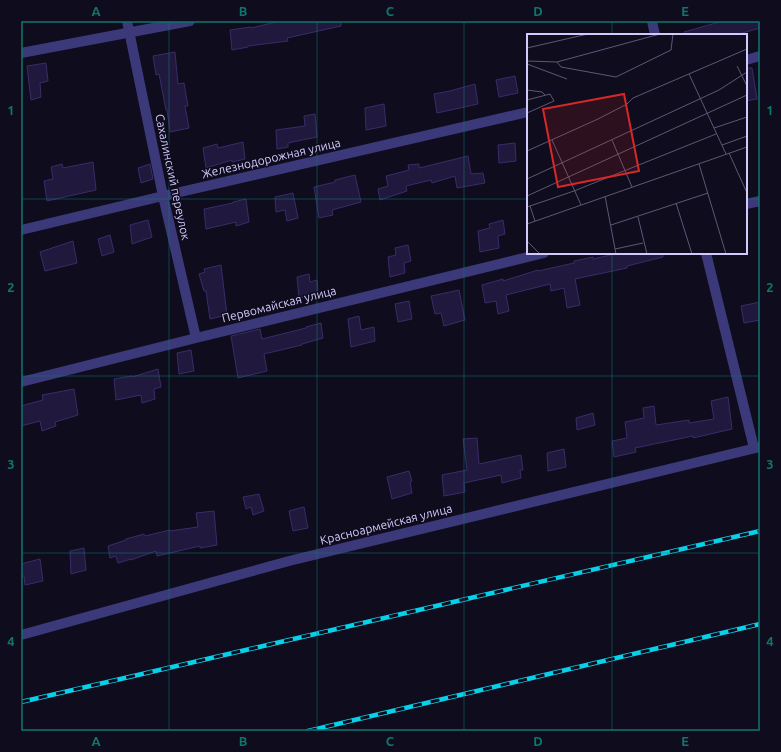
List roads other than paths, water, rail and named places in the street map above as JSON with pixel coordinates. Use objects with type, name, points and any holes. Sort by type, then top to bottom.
[{"type":"street","name":"Сахалинский переулок","points":[[127,21],[163,196],[196,338]]},
{"type":"street","points":[[21,54],[190,21]]},
{"type":"street","points":[[652,21],[655,34]]},
{"type":"street","points":[[747,60],[760,56]]},
{"type":"street","name":"Железнодорожная улица","points":[[21,230],[527,112]]},
{"type":"street","points":[[747,204],[760,201]]},
{"type":"street","name":"Первомайская улица","points":[[21,382],[540,254]]},
{"type":"street","points":[[706,254],[757,447]]},
{"type":"street","name":"Красноармейская улица","points":[[21,635],[289,560],[757,447]]},
{"type":"railway","points":[[21,702],[760,531]]},
{"type":"railway","points":[[308,731],[760,624]]}]
